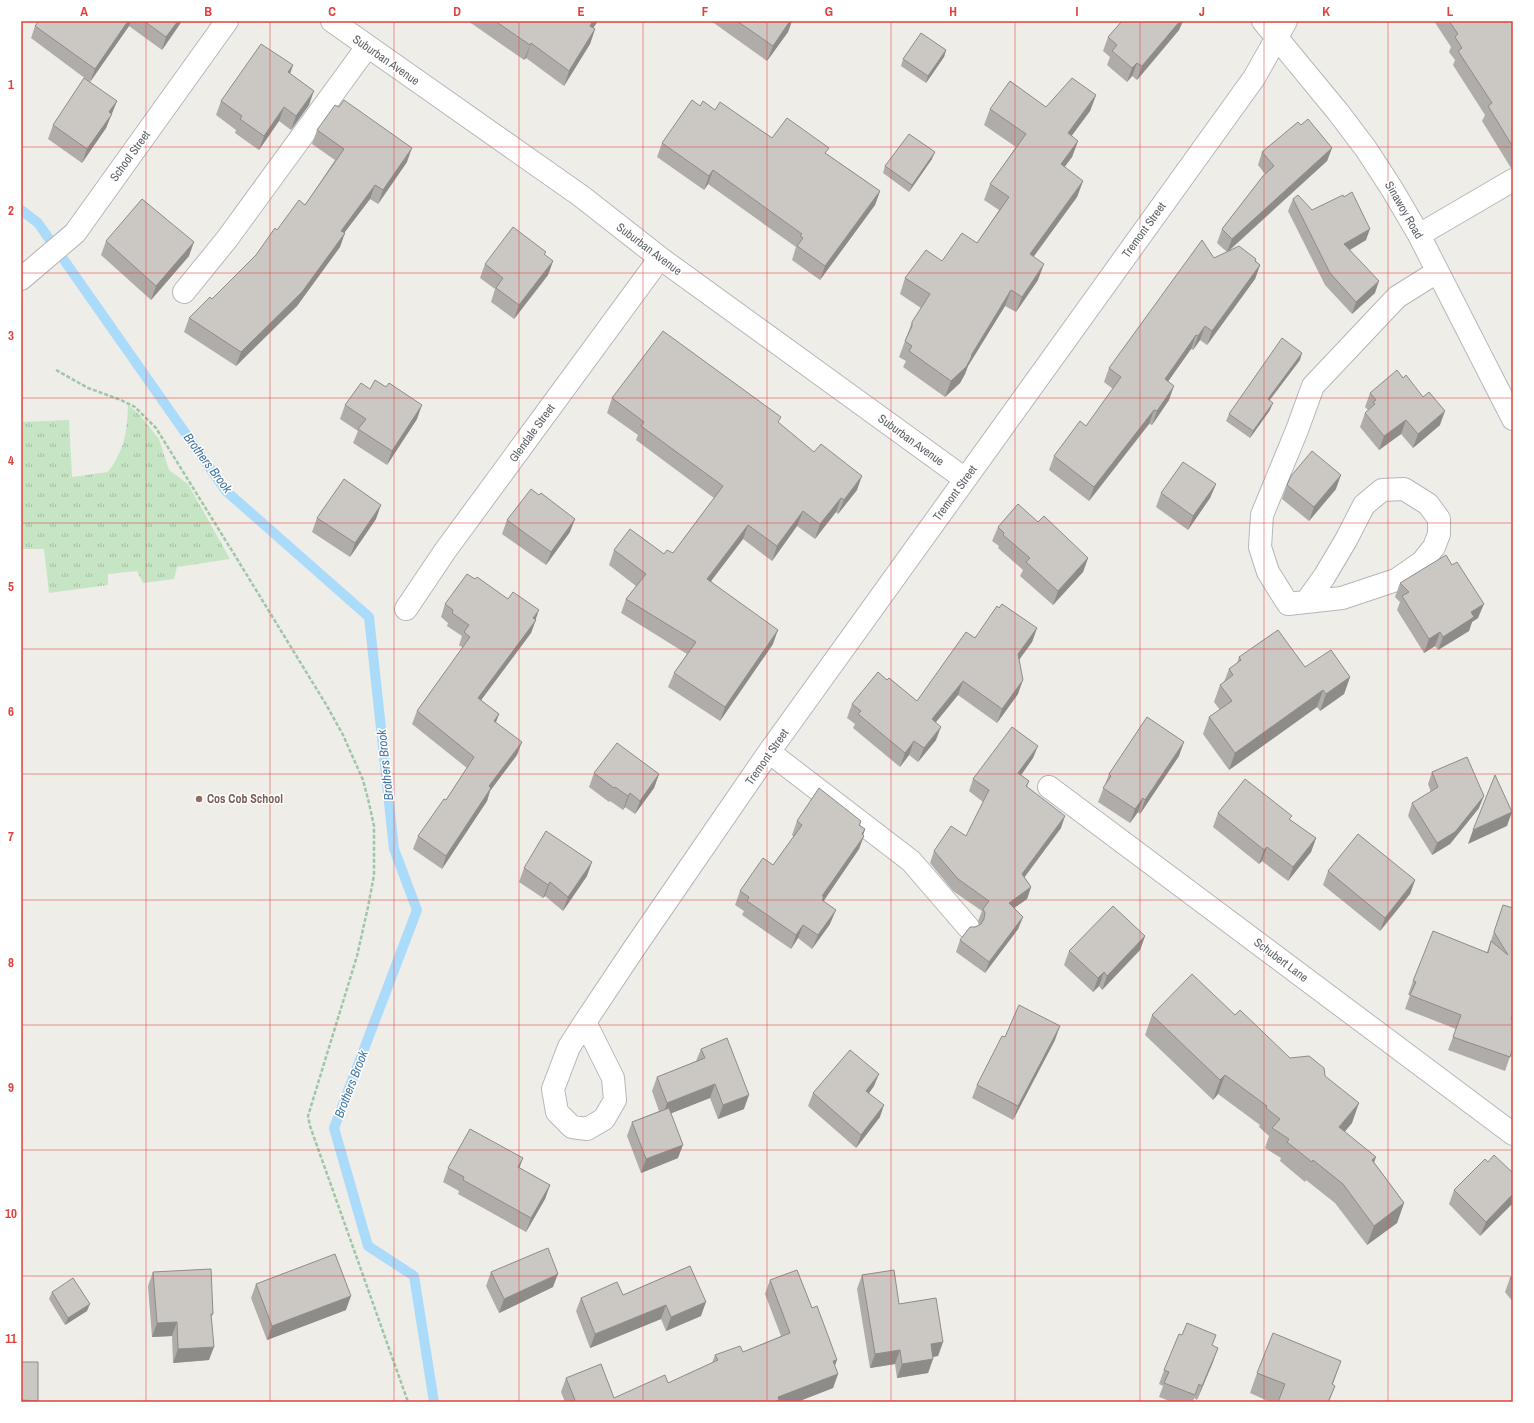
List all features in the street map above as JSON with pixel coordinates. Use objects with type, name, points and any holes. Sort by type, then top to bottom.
[{"type":"street","name":"School Street","points":[[21,279],[75,233],[227,21]]},
{"type":"street","name":"Suburban Avenue","points":[[333,21],[367,47],[581,196],[660,258],[965,479]]},
{"type":"street","name":"Sinawoy Road","points":[[1263,21],[1282,29],[1366,149],[1392,189],[1419,235],[1513,419]]},
{"type":"street","name":"Tremont Street","points":[[585,1022],[770,752],[1254,78],[1282,29]]},
{"type":"street","points":[[184,292],[227,239],[367,47]]},
{"type":"street","points":[[1419,235],[1513,180]]},
{"type":"street","name":"Glendale Street","points":[[406,609],[450,544],[660,258]]},
{"type":"street","points":[[1306,602],[1324,577],[1346,540],[1364,505],[1382,490],[1404,489],[1428,504],[1439,519],[1440,534],[1434,547],[1422,562],[1396,580],[1342,598],[1306,602],[1288,604],[1268,572],[1260,548],[1262,515],[1297,430],[1313,386],[1397,297],[1437,272]]},
{"type":"street","points":[[770,752],[911,861],[968,927]]},
{"type":"street","name":"Schubert Lane","points":[[1049,787],[1513,1134]]},
{"type":"path","points":[[56,370],[88,388],[121,400],[135,407],[156,428],[327,706],[343,735],[363,780],[374,826],[374,875],[356,956],[308,1116],[310,1126],[408,1402]]},
{"type":"green space","points":[[128,405],[138,413],[159,439],[169,470],[188,484],[230,559],[177,567],[174,579],[143,583],[137,571],[108,574],[108,585],[49,593],[44,549],[21,549],[21,422],[69,420],[72,477],[108,472],[122,448],[126,432]]},
{"type":"building","points":[[39,21],[128,21],[95,69],[35,26]]},
{"type":"building","points":[[144,21],[178,21],[166,37]]},
{"type":"building","points":[[495,21],[593,21],[590,26],[595,29],[569,71],[531,43],[530,45]]},
{"type":"building","points":[[737,21],[790,21],[773,46]]},
{"type":"building","points":[[1122,21],[1180,21],[1142,66],[1137,63],[1132,68],[1112,51],[1117,45],[1108,37]]},
{"type":"building","points":[[1449,21],[1511,21],[1513,24],[1513,147],[1488,106],[1492,103],[1458,51],[1462,48],[1455,37],[1458,34]]},
{"type":"building","points":[[921,33],[946,50],[928,76],[903,59]]},
{"type":"building","points":[[261,44],[293,65],[288,72],[314,91],[296,116],[284,107],[264,136],[240,119],[242,116],[221,101]]},
{"type":"building","points":[[84,78],[117,101],[109,112],[112,114],[87,149],[53,125]]},
{"type":"building","points":[[1072,78],[1096,95],[1068,133],[1078,141],[1061,164],[1083,181],[1030,254],[1044,264],[1022,297],[1011,290],[972,354],[966,367],[951,381],[909,351],[912,346],[905,341],[912,326],[912,322],[930,294],[905,278],[926,250],[942,261],[962,233],[977,243],[1009,197],[990,184],[1026,134],[990,109],[1010,81],[1046,107]]},
{"type":"building","points":[[344,100],[412,148],[383,190],[375,185],[341,231],[345,233],[302,292],[241,352],[189,318],[210,297],[212,299],[256,255],[275,228],[277,230],[299,200],[305,205],[344,149],[317,130],[335,105],[339,107]]},
{"type":"building","points":[[692,100],[700,106],[703,101],[715,110],[720,102],[772,138],[787,118],[829,148],[825,153],[880,191],[825,266],[797,246],[803,238],[800,236],[802,234],[713,170],[709,176],[662,143]]},
{"type":"building","points":[[1308,119],[1332,148],[1232,239],[1222,229],[1263,176],[1274,166],[1262,152],[1298,122],[1301,125]]},
{"type":"building","points":[[909,134],[935,152],[912,185],[885,166]]},
{"type":"building","points":[[1352,192],[1370,229],[1344,244],[1379,281],[1356,302],[1330,273],[1293,199],[1298,195],[1312,210],[1343,195],[1344,197]]},
{"type":"building","points":[[142,199],[194,242],[156,286],[106,241]]},
{"type":"building","points":[[513,227],[546,252],[544,254],[553,261],[519,305],[496,288],[503,278],[485,264]]},
{"type":"building","points":[[1202,240],[1214,258],[1239,246],[1256,259],[1255,261],[1260,265],[1212,331],[1205,326],[1198,336],[1196,335],[1165,379],[1174,386],[1157,411],[1154,410],[1094,487],[1054,456],[1080,421],[1086,426],[1121,377],[1109,368]]},
{"type":"building","points":[[663,331],[781,417],[778,422],[814,452],[821,444],[862,476],[844,500],[841,498],[820,524],[803,511],[777,546],[748,525],[707,579],[778,630],[725,707],[674,673],[696,642],[626,599],[646,574],[614,550],[630,529],[664,554],[667,550],[673,553],[723,486],[641,426],[644,422],[612,398]]},
{"type":"building","points":[[1282,338],[1302,353],[1268,399],[1273,403],[1253,431],[1229,414]]},
{"type":"building","points":[[1397,370],[1403,378],[1406,375],[1423,397],[1429,392],[1445,411],[1418,434],[1406,420],[1384,436],[1365,413],[1375,404],[1373,402],[1376,400],[1370,393]]},
{"type":"building","points":[[375,380],[386,387],[389,383],[422,405],[392,451],[358,429],[366,419],[345,405],[361,383],[370,389]]},
{"type":"building","points":[[1312,451],[1341,475],[1314,507],[1287,485],[1291,476]]},
{"type":"building","points":[[1183,462],[1216,484],[1193,516],[1161,493]]},
{"type":"building","points":[[344,479],[381,505],[355,543],[317,518]]},
{"type":"building","points":[[531,489],[539,495],[541,493],[575,519],[551,552],[507,520]]},
{"type":"building","points":[[1018,504],[1038,522],[1044,516],[1088,558],[1058,591],[1026,562],[1030,558],[1003,535],[1004,533],[998,527]]},
{"type":"building","points":[[1446,555],[1452,565],[1457,562],[1484,604],[1471,612],[1474,617],[1443,637],[1440,632],[1429,639],[1402,596],[1409,592],[1400,583]]},
{"type":"building","points":[[467,574],[475,579],[477,577],[508,599],[513,592],[539,610],[533,618],[536,620],[478,698],[499,714],[494,721],[522,742],[489,786],[491,788],[446,856],[418,836],[444,799],[446,800],[474,757],[417,711],[470,637],[464,632],[469,625],[452,613],[453,610],[445,604]]},
{"type":"building","points":[[1002,604],[1037,628],[1018,654],[1023,680],[1002,709],[963,681],[932,719],[941,727],[924,748],[914,741],[905,753],[858,714],[861,711],[852,704],[878,672],[887,680],[889,678],[917,701],[966,632],[975,638],[997,606],[999,608]]},
{"type":"building","points":[[1278,630],[1305,667],[1331,650],[1350,677],[1326,694],[1323,690],[1235,753],[1209,717],[1232,701],[1220,685],[1233,675],[1229,669],[1241,660],[1239,657]]},
{"type":"building","points":[[1147,717],[1184,742],[1145,800],[1143,798],[1135,809],[1103,788],[1111,776],[1109,774]]},
{"type":"building","points":[[1012,727],[1038,746],[1018,773],[1029,781],[1026,786],[1065,816],[1022,874],[1031,887],[1009,903],[1023,917],[989,962],[960,940],[970,927],[975,927],[981,924],[985,913],[983,909],[989,901],[958,879],[934,851],[951,826],[966,836],[989,790],[973,779]]},
{"type":"building","points":[[617,743],[659,774],[640,801],[630,793],[628,796],[615,787],[614,788],[594,773]]},
{"type":"building","points":[[1467,757],[1484,796],[1455,832],[1437,843],[1412,803],[1438,787],[1432,772]]},
{"type":"building","points":[[1495,775],[1512,812],[1473,830]]},
{"type":"building","points":[[1245,779],[1292,816],[1289,819],[1316,838],[1293,867],[1267,847],[1264,850],[1218,813]]},
{"type":"building","points":[[819,788],[861,821],[859,825],[865,829],[862,834],[864,836],[822,896],[824,897],[822,900],[836,910],[818,935],[803,925],[796,935],[747,901],[749,897],[740,891],[763,858],[773,865],[802,825],[797,821]]},
{"type":"building","points":[[546,831],[592,862],[568,897],[550,882],[548,885],[524,868]]},
{"type":"building","points":[[1358,834],[1415,880],[1385,918],[1328,871]]},
{"type":"building","points":[[1503,905],[1513,908],[1513,1014],[1511,1019],[1513,1020],[1513,1048],[1510,1057],[1453,1037],[1461,1015],[1410,995],[1416,982],[1413,981],[1433,931],[1488,953],[1491,941],[1508,955],[1494,932]]},
{"type":"building","points":[[1113,906],[1145,936],[1107,976],[1104,972],[1098,978],[1069,951]]},
{"type":"building","points":[[1192,974],[1235,1015],[1240,1010],[1290,1058],[1309,1056],[1324,1068],[1325,1076],[1359,1103],[1339,1127],[1376,1157],[1372,1160],[1404,1203],[1374,1226],[1343,1184],[1313,1160],[1312,1162],[1287,1142],[1289,1139],[1272,1128],[1280,1119],[1266,1108],[1267,1106],[1225,1075],[1220,1080],[1152,1015]]},
{"type":"building","points":[[1019,1005],[1060,1026],[1018,1106],[977,1085],[1002,1036],[1005,1037]]},
{"type":"building","points":[[727,1038],[749,1095],[723,1105],[715,1084],[667,1103],[657,1077],[705,1058],[701,1049]]},
{"type":"building","points":[[850,1050],[879,1074],[866,1091],[884,1105],[861,1135],[813,1093]]},
{"type":"building","points":[[669,1108],[683,1145],[646,1159],[632,1122]]},
{"type":"building","points":[[470,1129],[523,1158],[518,1167],[550,1185],[531,1218],[463,1180],[464,1177],[448,1168]]},
{"type":"building","points":[[1494,1155],[1513,1173],[1513,1194],[1486,1222],[1454,1190],[1485,1159],[1488,1162]]},
{"type":"building","points":[[548,1248],[558,1274],[504,1299],[491,1272]]},
{"type":"building","points":[[335,1254],[351,1296],[272,1326],[256,1284]]},
{"type":"building","points":[[690,1266],[706,1302],[671,1317],[666,1305],[595,1334],[581,1298],[617,1282],[623,1295]]},
{"type":"building","points":[[211,1269],[213,1314],[211,1314],[214,1347],[178,1349],[177,1322],[157,1323],[153,1272]]},
{"type":"building","points":[[797,1270],[812,1308],[817,1306],[837,1360],[833,1361],[838,1374],[778,1397],[779,1400],[774,1402],[569,1402],[575,1400],[566,1378],[601,1364],[614,1398],[665,1375],[668,1383],[718,1360],[715,1355],[740,1346],[743,1352],[790,1333],[770,1280]]},
{"type":"building","points":[[894,1270],[899,1304],[936,1298],[943,1342],[931,1344],[933,1359],[902,1364],[900,1350],[875,1354],[862,1275]]},
{"type":"building","points":[[73,1278],[90,1304],[68,1318],[52,1292]]},
{"type":"building","points":[[1187,1323],[1216,1335],[1212,1345],[1218,1348],[1202,1386],[1199,1384],[1195,1395],[1164,1383],[1169,1372],[1164,1370],[1179,1334],[1182,1335]]},
{"type":"building","points":[[1273,1333],[1341,1361],[1332,1384],[1335,1386],[1328,1402],[1278,1402],[1285,1384],[1257,1373]]},
{"type":"building","points":[[21,1362],[38,1362],[38,1401],[21,1400]]},
{"type":"waterway","name":"Brothers Brook","points":[[21,210],[38,223],[226,491],[369,617],[394,849],[417,910],[334,1128],[368,1246],[414,1276],[434,1402]]},
{"type":"place","name":"Cos Cob School","points":[[199,799]]}]
